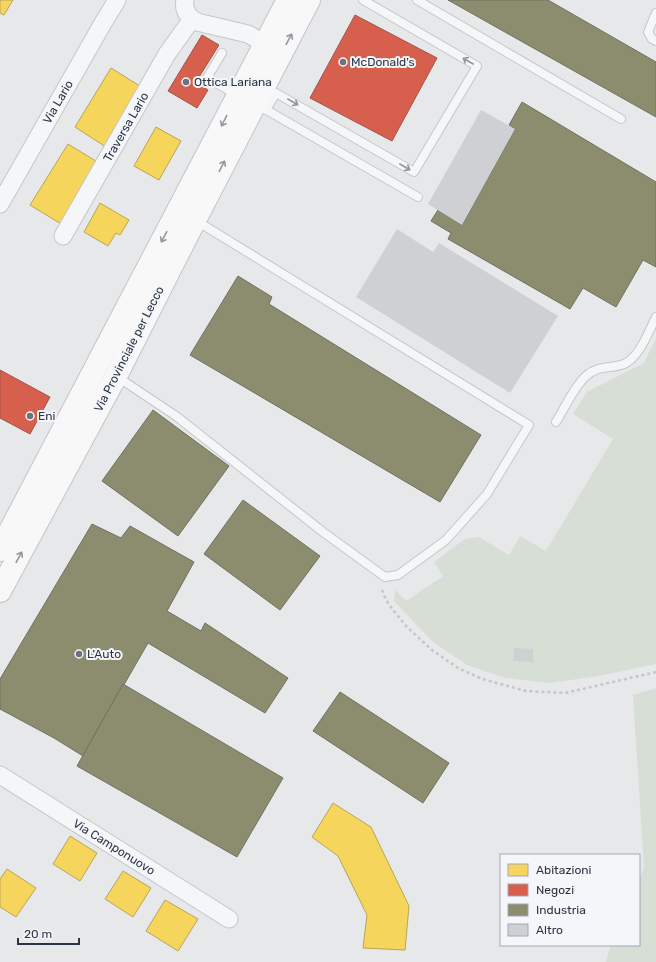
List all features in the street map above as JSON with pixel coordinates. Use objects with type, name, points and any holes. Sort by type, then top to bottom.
[{"type":"main road","name":"Via Provinciale per Lecco","points":[[0,591],[116,376],[253,103],[261,72],[265,44],[288,0]]},
{"type":"main road","name":"Via Provinciale per Lecco","points":[[261,72],[309,0]]},
{"type":"main road","name":"Via Provinciale per Lecco","points":[[0,550],[196,176],[253,103]]},
{"type":"street","name":"Via Lario","points":[[0,204],[103,23],[118,0]]},
{"type":"street","points":[[185,0],[185,8],[189,16],[196,22],[243,32],[265,44]]},
{"type":"street","name":"Traversa Lario","points":[[62,236],[167,54],[192,19]]},
{"type":"street","points":[[195,220],[190,208],[199,189],[196,176]]},
{"type":"street","points":[[116,376],[112,360],[131,322],[126,309]]},
{"type":"street","points":[[94,417],[87,406],[102,376],[96,365]]},
{"type":"street","points":[[68,464],[62,453],[77,422],[72,411]]},
{"type":"street","name":"Via Camponuovo","points":[[0,775],[229,919]]},
{"type":"lane","points":[[253,103],[276,93],[414,172],[477,66],[363,0]]},
{"type":"lane","points":[[417,0],[621,120]]},
{"type":"lane","points":[[656,13],[648,32],[652,39],[656,41]]},
{"type":"lane","points":[[222,53],[207,78],[418,197]]},
{"type":"lane","points":[[116,376],[176,416],[322,532],[385,577],[398,576],[446,540],[487,494],[529,425],[195,220]]},
{"type":"lane","points":[[556,422],[576,389],[586,376],[599,368],[624,364],[632,359],[639,350],[656,317]]},
{"type":"path","points":[[376,570],[386,600],[407,627],[432,650],[458,668],[482,679],[526,691],[565,692],[656,672]]},
{"type":"shaded area","points":[[656,338],[656,664],[598,676],[550,683],[505,678],[467,665],[433,642],[394,601],[395,590],[406,601],[443,576],[434,562],[465,539],[479,537],[509,555],[520,536],[546,551],[613,439],[573,414],[587,392],[644,363]]},
{"type":"shaded area","points":[[656,688],[656,962],[606,962],[611,946],[640,946],[640,877],[644,868],[633,695]]},
{"type":"building: Abitazioni","points":[[0,0],[13,0],[4,15],[0,13]]},
{"type":"building: Abitazioni","points":[[111,68],[143,88],[106,147],[75,127]]},
{"type":"building: Abitazioni","points":[[156,127],[181,141],[159,180],[134,166]]},
{"type":"building: Abitazioni","points":[[68,144],[99,163],[61,224],[30,205]]},
{"type":"building: Abitazioni","points":[[100,203],[129,220],[120,235],[116,233],[108,246],[84,232]]},
{"type":"building: Abitazioni","points":[[333,803],[371,827],[409,906],[405,950],[363,948],[367,915],[338,856],[312,837]]},
{"type":"building: Abitazioni","points":[[70,836],[97,853],[80,881],[53,864]]},
{"type":"building: Abitazioni","points":[[7,869],[36,888],[16,917],[0,907],[0,879]]},
{"type":"building: Abitazioni","points":[[123,871],[151,888],[133,917],[105,899]]},
{"type":"building: Abitazioni","points":[[165,900],[198,919],[178,951],[146,931]]},
{"type":"building: Negozi","points":[[355,15],[437,58],[392,141],[310,98]]},
{"type":"building: Negozi","points":[[202,35],[219,45],[196,82],[208,90],[197,108],[168,91]]},
{"type":"building: Negozi","points":[[0,370],[50,397],[30,434],[0,418]]},
{"type":"building: Industria","points":[[448,0],[548,0],[656,62],[656,117]]},
{"type":"building: Industria","points":[[522,102],[656,182],[656,267],[643,260],[616,307],[583,288],[570,309],[448,239],[451,233],[431,221],[438,210],[462,225],[515,129],[509,125]]},
{"type":"building: Industria","points":[[238,276],[272,297],[269,304],[481,435],[440,502],[190,355]]},
{"type":"building: Industria","points":[[153,410],[229,466],[178,536],[102,481]]},
{"type":"building: Industria","points":[[243,500],[320,556],[280,610],[204,554]]},
{"type":"building: Industria","points":[[92,524],[121,538],[130,526],[194,562],[167,611],[201,631],[205,623],[288,678],[265,713],[148,643],[83,756],[54,738],[0,709],[0,679]]},
{"type":"building: Industria","points":[[123,684],[283,778],[237,857],[77,766]]},
{"type":"building: Industria","points":[[340,692],[449,763],[423,803],[313,731]]},
{"type":"building: Altro","points":[[481,110],[515,129],[462,225],[428,204]]},
{"type":"building: Altro","points":[[397,229],[433,252],[439,243],[558,316],[510,393],[356,297]]},
{"type":"building: Altro","points":[[514,648],[533,649],[533,662],[513,661]]},
{"type":"place","name":"McDonald's","points":[[343,62]]},
{"type":"place","name":"Ottica Lariana","points":[[186,82]]},
{"type":"place","name":"Eni","points":[[30,416]]},
{"type":"place","name":"L'Auto","points":[[79,654]]}]
